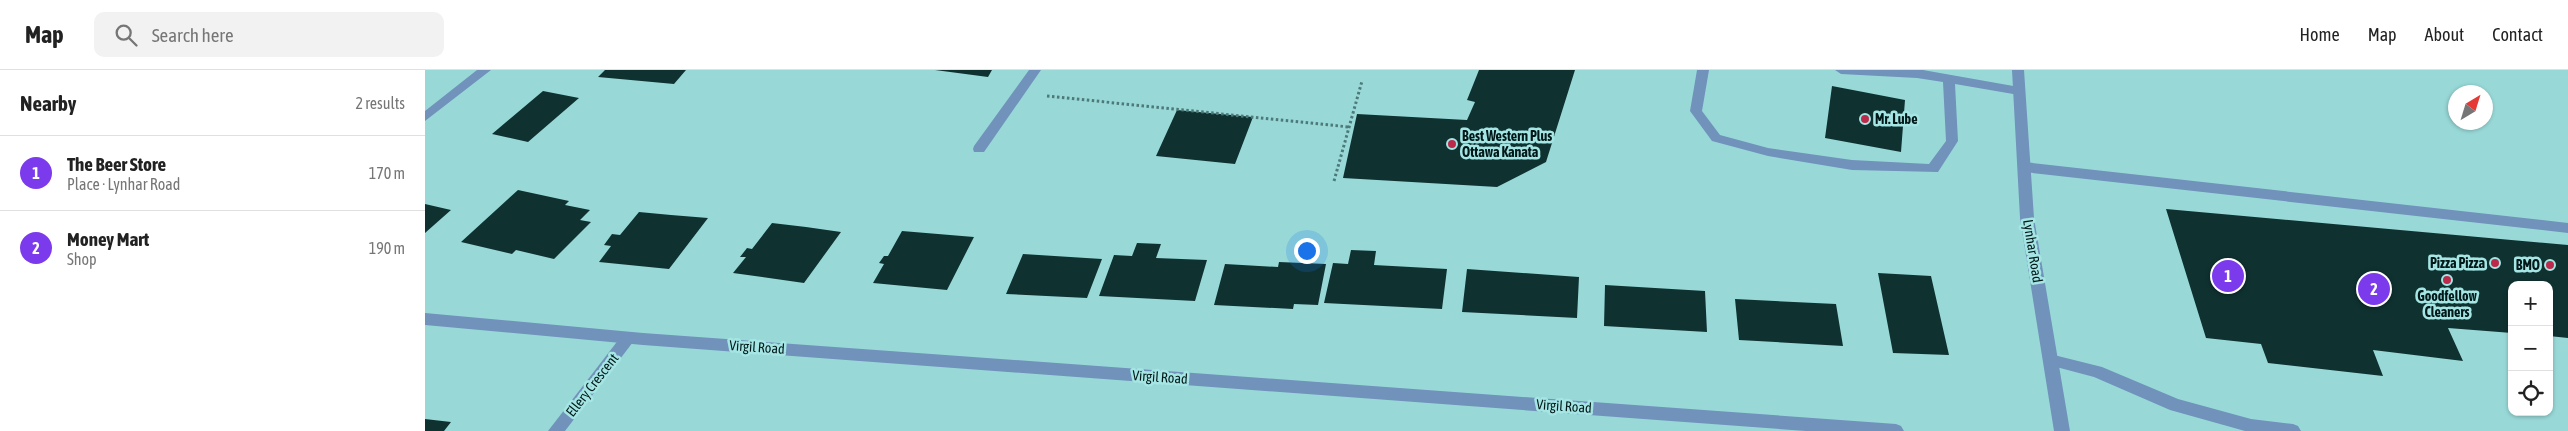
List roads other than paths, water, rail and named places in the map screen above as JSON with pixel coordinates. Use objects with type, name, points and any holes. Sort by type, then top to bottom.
[{"type":"street","points":[[425,117],[485,70]]},
{"type":"street","points":[[979,149],[1035,70]]},
{"type":"street","points":[[1703,70],[1696,111],[1716,138],[1768,152],[1852,165],[1933,169],[1952,141],[1949,79]]},
{"type":"street","points":[[1841,70],[1917,72],[2019,91]]},
{"type":"street","name":"Lynhar Road","points":[[2018,70],[2027,218],[2062,431]]},
{"type":"street","points":[[2023,167],[2568,228]]},
{"type":"street","name":"Virgil Road","points":[[425,319],[628,338],[1896,431]]},
{"type":"street","name":"Ellery Crescent","points":[[556,431],[628,338]]},
{"type":"street","points":[[2050,360],[2097,371],[2175,405],[2251,426],[2293,431]]},
{"type":"place","name":"Mr. Lube","points":[[1865,119]]},
{"type":"place","name":"Best Western Plus Ottawa Kanata","points":[[1452,144]]},
{"type":"place","name":"Pizza Pizza","points":[[2495,263]]},
{"type":"place","name":"BMO","points":[[2550,265]]},
{"type":"place","name":"The Beer Store","points":[[2228,276]]},
{"type":"place","name":"Goodfellow Cleaners","points":[[2447,280]]},
{"type":"place","name":"Money Mart","points":[[2374,289]]}]
